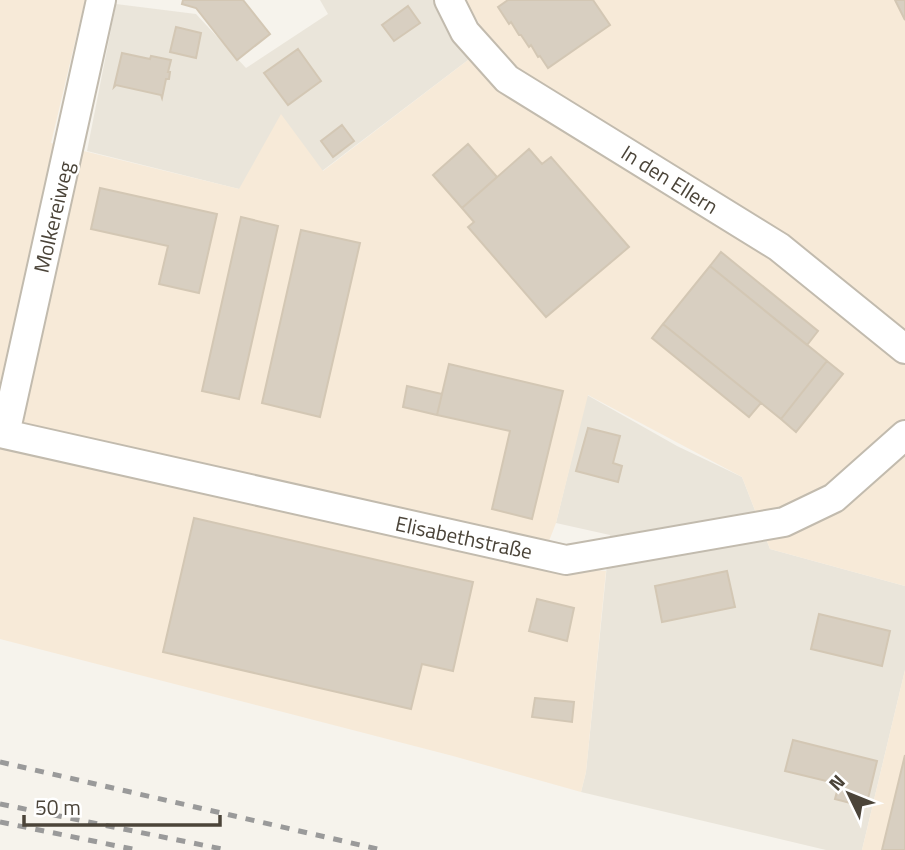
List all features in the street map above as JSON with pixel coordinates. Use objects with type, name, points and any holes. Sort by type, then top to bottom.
[{"type":"street","name":"Molkereiweg","points":[[2,434],[101,0]]},
{"type":"street","name":"In den Ellern","points":[[449,0],[465,32],[508,79],[779,247],[905,349]]},
{"type":"street","name":"Elisabethstraße","points":[[2,434],[566,560],[784,522],[834,498],[905,435]]},
{"type":"shaded area","points":[[0,0],[85,0],[51,143],[239,189],[281,114],[323,171],[472,57],[493,46],[465,0],[905,0],[905,586],[770,549],[742,477],[588,395],[556,523],[540,564],[606,571],[586,772],[581,792],[453,756],[0,639]]},
{"type":"shaded area","points":[[320,0],[437,0],[472,57],[322,171],[239,189],[87,151],[116,4],[196,14],[246,68],[328,14]]},
{"type":"shaded area","points":[[587,395],[677,446],[742,477],[770,549],[905,586],[905,670],[862,850],[826,850],[581,792],[586,772],[610,535],[556,523]]},
{"type":"shaded area","points":[[905,670],[905,850],[862,850]]},
{"type":"building","points":[[183,0],[243,0],[270,34],[237,60],[196,8],[182,4]]},
{"type":"building","points":[[508,0],[593,0],[610,25],[548,68],[511,22],[509,24],[498,7]]},
{"type":"building","points":[[895,0],[905,0],[905,20]]},
{"type":"building","points":[[408,6],[420,23],[394,41],[382,25]]},
{"type":"building","points":[[176,27],[201,33],[196,58],[170,52]]},
{"type":"building","points":[[298,49],[321,81],[288,105],[264,73]]},
{"type":"building","points":[[122,53],[171,60],[169,79],[166,79],[162,98],[161,95],[116,85],[114,87]]},
{"type":"building","points":[[342,125],[354,141],[333,157],[321,141]]},
{"type":"building","points":[[468,144],[497,177],[462,208],[433,175]]},
{"type":"building","points":[[529,149],[542,164],[551,157],[629,247],[546,317],[468,227],[474,222],[462,208]]},
{"type":"building","points":[[100,188],[217,214],[199,293],[159,284],[168,246],[91,229]]},
{"type":"building","points":[[241,217],[278,226],[239,399],[202,391]]},
{"type":"building","points":[[301,230],[360,243],[320,417],[262,403]]},
{"type":"building","points":[[721,252],[818,331],[807,345],[710,266]]},
{"type":"building","points":[[710,266],[827,361],[781,419],[663,324]]},
{"type":"building","points":[[663,324],[761,403],[749,417],[652,338]]},
{"type":"building","points":[[827,361],[843,374],[796,432],[781,419]]},
{"type":"building","points":[[449,364],[563,391],[532,519],[492,509],[510,431],[437,415]]},
{"type":"building","points":[[407,386],[442,394],[437,415],[403,407]]},
{"type":"building","points":[[588,428],[620,436],[613,463],[622,466],[618,482],[576,471]]},
{"type":"building","points":[[194,518],[473,582],[453,671],[422,664],[411,709],[163,652]]},
{"type":"building","points":[[727,571],[735,607],[662,622],[655,586]]},
{"type":"building","points":[[537,599],[574,608],[567,641],[529,631]]},
{"type":"building","points":[[819,614],[890,631],[882,666],[811,649]]},
{"type":"building","points":[[535,698],[574,702],[572,722],[532,717]]},
{"type":"building","points":[[793,740],[877,761],[866,807],[835,799],[839,784],[785,771]]},
{"type":"building","points":[[905,755],[905,850],[882,850]]},
{"type":"railway","points":[[0,762],[382,850]]},
{"type":"railway","points":[[0,804],[227,850]]},
{"type":"railway","points":[[0,822],[137,850]]}]
